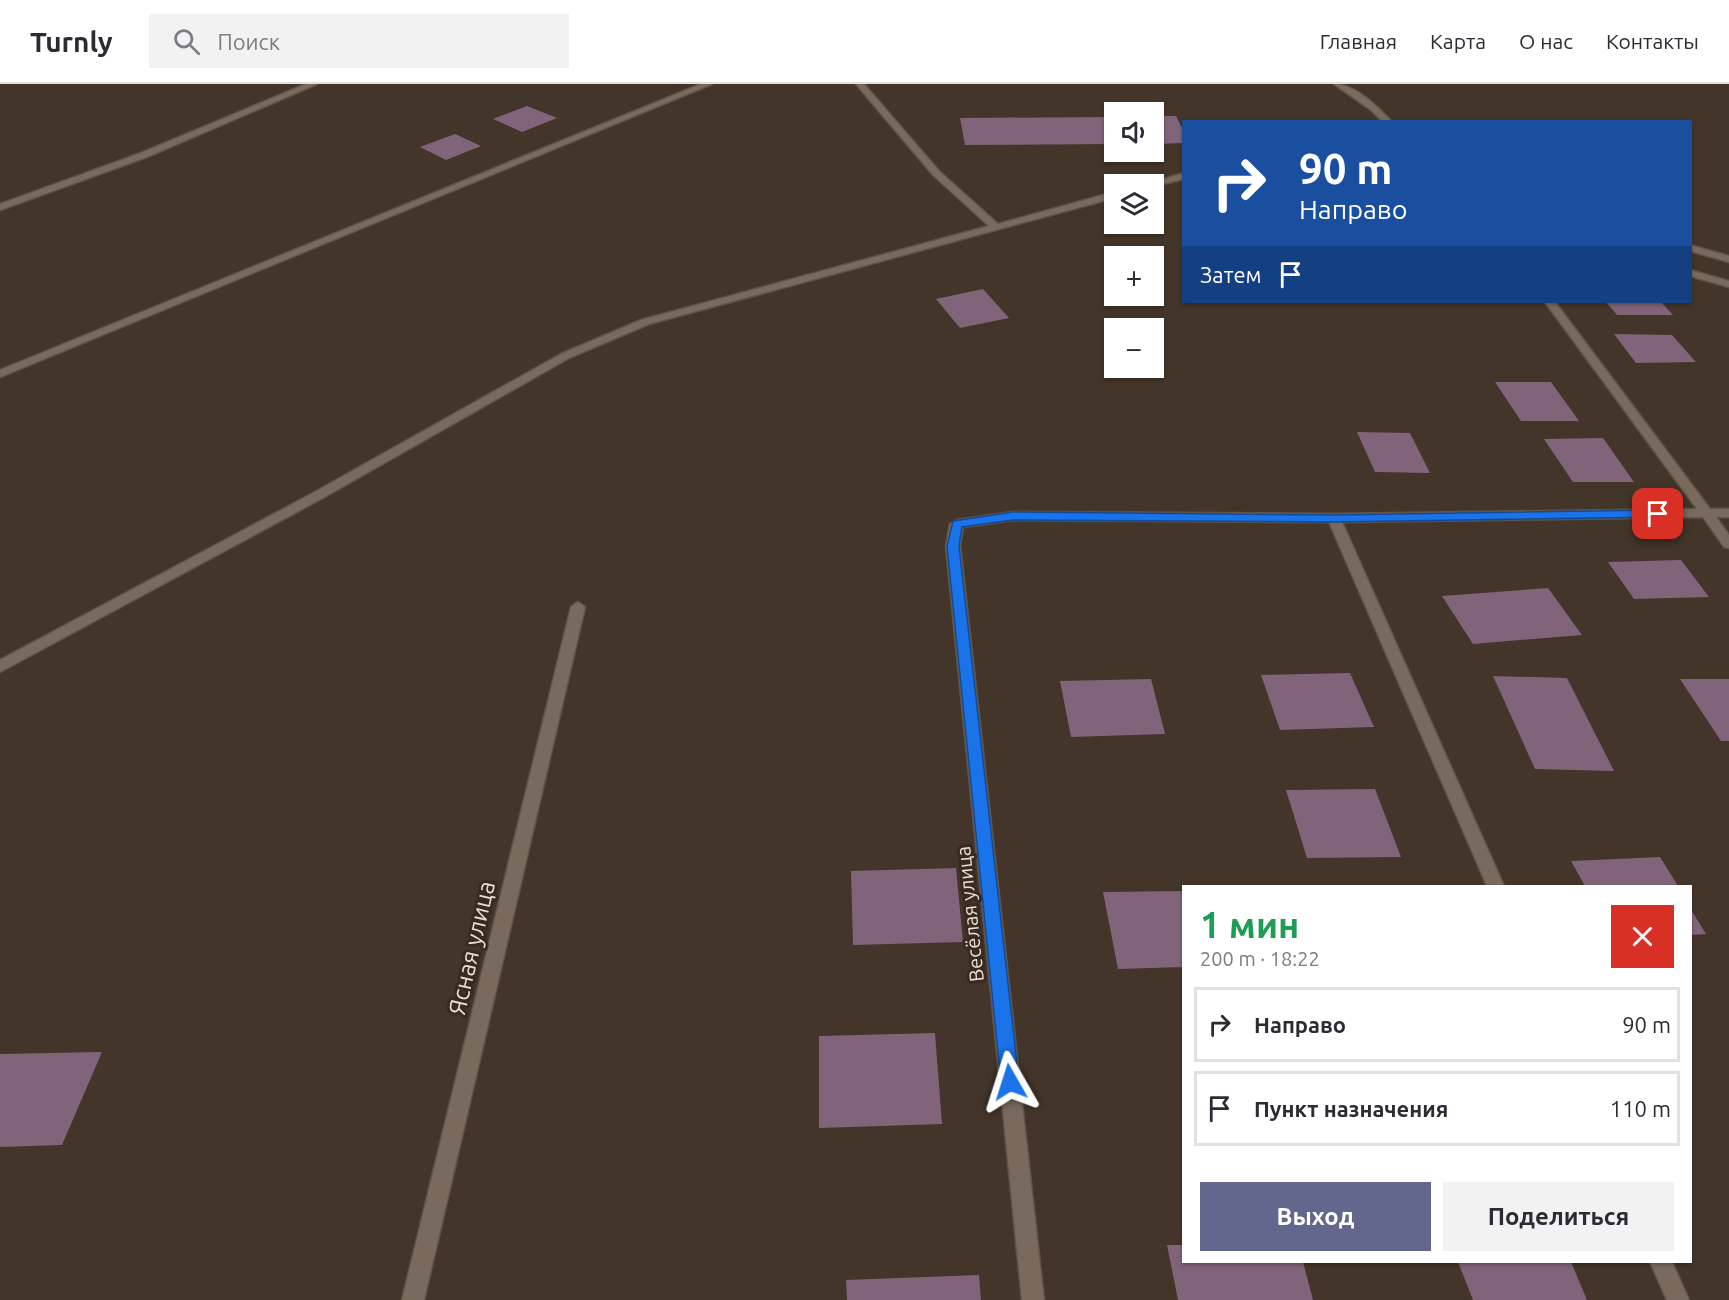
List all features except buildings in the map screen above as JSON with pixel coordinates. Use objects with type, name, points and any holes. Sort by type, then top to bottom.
[{"type":"street","points":[[0,207],[144,155],[313,84]]},
{"type":"street","points":[[0,374],[708,84]]},
{"type":"street","points":[[860,84],[936,173],[995,226]]},
{"type":"street","points":[[1338,84],[1374,108],[1386,120]]},
{"type":"street","points":[[1164,181],[1182,176]]},
{"type":"street","points":[[0,667],[317,496],[566,357],[645,322],[1104,198]]},
{"type":"street","points":[[1692,249],[1729,259]]},
{"type":"street","points":[[1692,274],[1729,284]]},
{"type":"street","points":[[1551,303],[1729,544]]},
{"type":"street","points":[[1496,885],[1334,518],[1729,513]]},
{"type":"street","name":"Весёлая улица","points":[[1033,1300],[953,546],[957,524],[1013,516],[1334,518]]},
{"type":"street","name":"Ясная улица","points":[[413,1300],[578,608]]},
{"type":"street","points":[[1661,1263],[1678,1300]]},
{"type":"route","points":[[1010,1082],[953,546],[957,524],[1013,516],[1334,518],[1658,514]]}]
